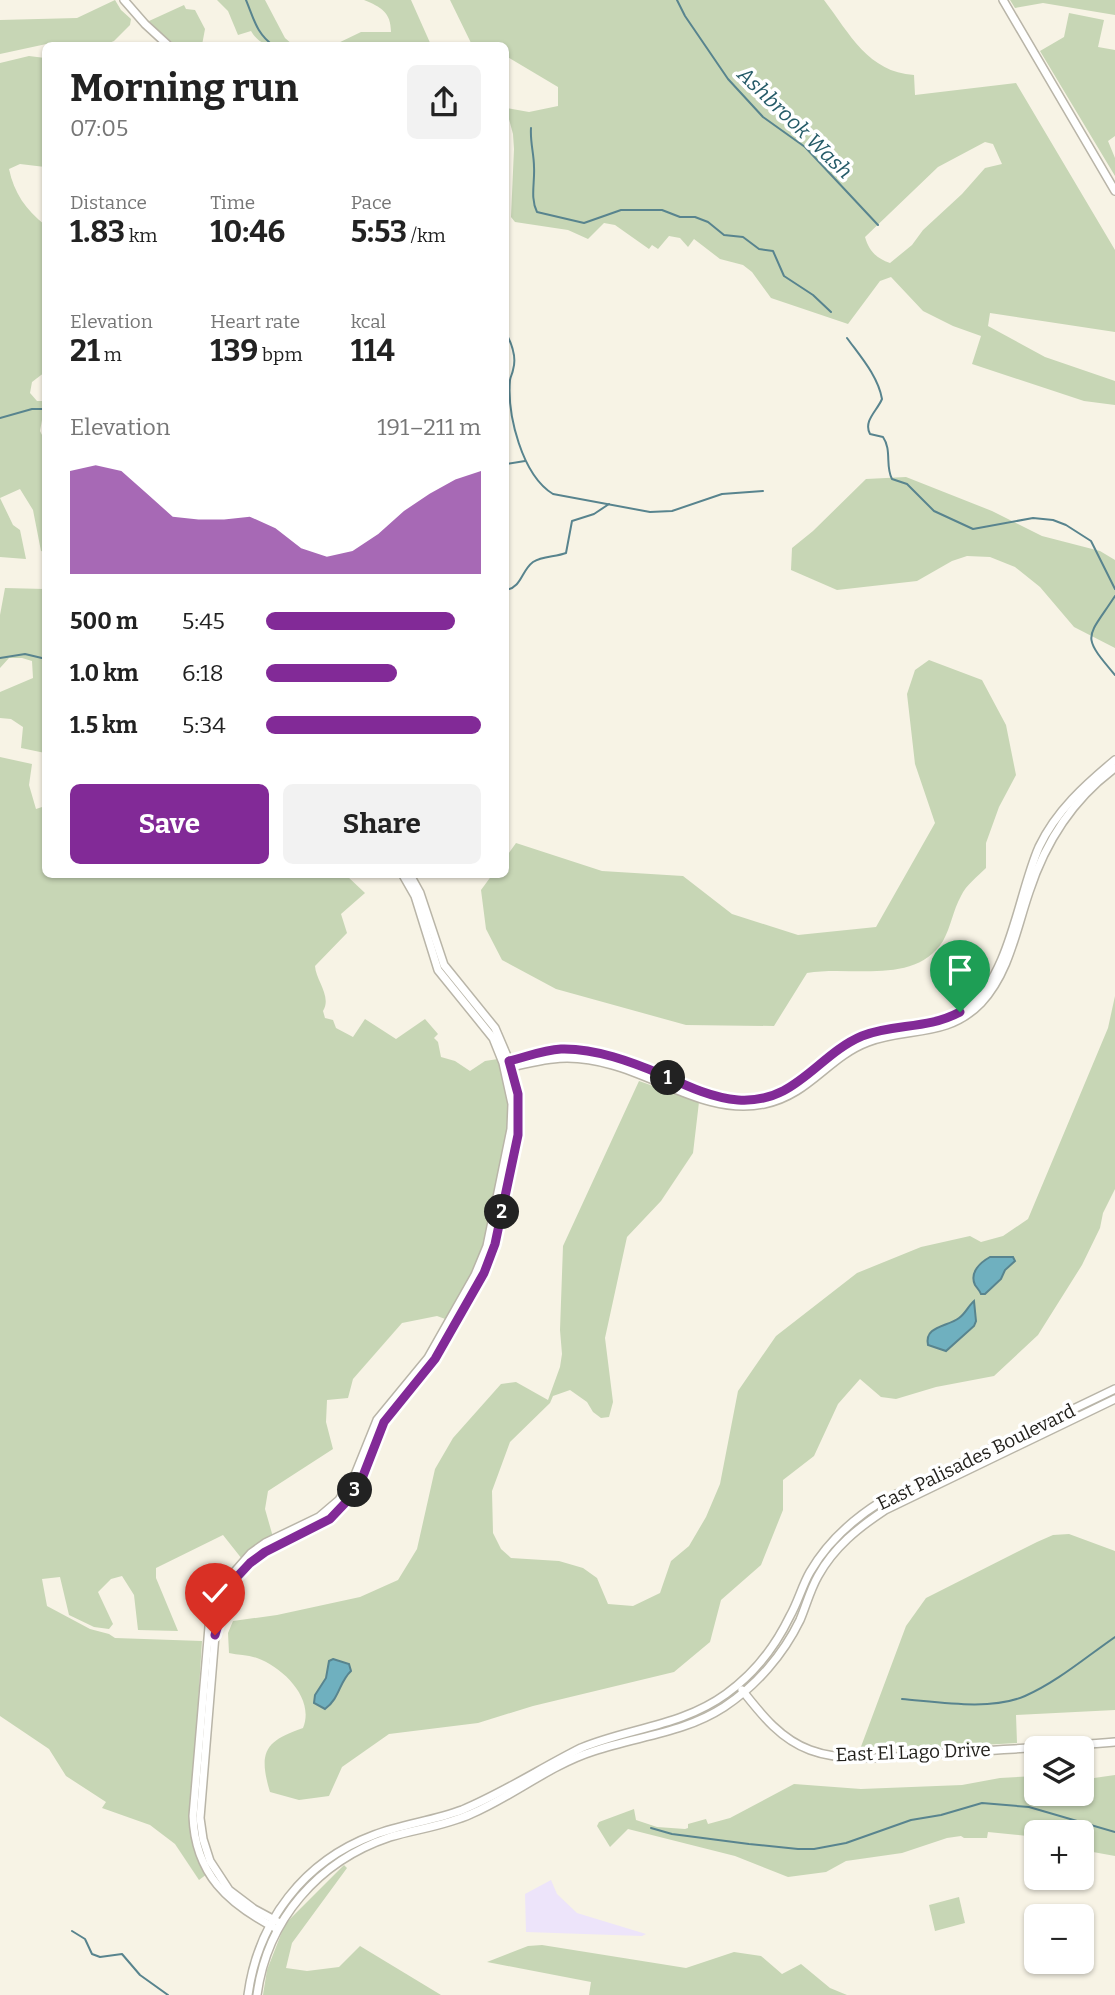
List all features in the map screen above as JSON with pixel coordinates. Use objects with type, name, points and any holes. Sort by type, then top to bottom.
[{"type":"street","points":[[124,0],[165,42]]},
{"type":"street","points":[[1003,0],[1115,191]]},
{"type":"street","points":[[507,1065],[551,1050],[582,1051],[627,1062],[718,1097],[754,1100],[800,1082],[836,1052],[863,1036],[922,1026],[947,1018],[973,1003],[993,977],[1003,955],[1031,866],[1056,818],[1088,783],[1115,760]]},
{"type":"street","points":[[507,1065],[553,1057],[584,1059],[631,1070],[715,1103],[753,1106],[794,1094],[859,1045],[875,1039],[928,1032],[956,1021],[983,1000],[1003,971],[1046,848],[1085,795],[1115,768]]},
{"type":"street","points":[[405,878],[415,896],[438,970],[493,1038],[507,1065]]},
{"type":"street","points":[[278,1926],[229,1890],[210,1861],[203,1839],[200,1818],[210,1615],[222,1586],[251,1553],[265,1543],[319,1517],[339,1500],[354,1476],[377,1420],[428,1358],[475,1275],[487,1246],[512,1129],[507,1065],[495,1028],[444,965],[421,893],[412,878]]},
{"type":"street","name":"East Palisades Boulevard","points":[[248,1995],[253,1971],[270,1922],[293,1891],[318,1867],[357,1842],[387,1830],[459,1811],[581,1748],[663,1725],[697,1712],[738,1685],[761,1662],[776,1643],[811,1570],[841,1532],[856,1519],[882,1501],[1115,1389]]},
{"type":"street","name":"East Palisades Boulevard","points":[[257,1995],[261,1973],[278,1926],[323,1874],[359,1849],[393,1836],[470,1815],[579,1757],[606,1747],[679,1729],[711,1714],[744,1693],[766,1671],[784,1648],[800,1619],[818,1576],[835,1552],[858,1528],[886,1510],[1115,1399]]},
{"type":"street","name":"East El Lago Drive","points":[[738,1685],[765,1719],[784,1736],[809,1750],[836,1756],[893,1756],[1115,1742]]},
{"type":"shaded area","points":[[551,1880],[557,1894],[577,1913],[646,1934],[526,1932],[525,1894]]},
{"type":"green space","points":[[115,0],[131,19],[130,25],[112,42],[42,42],[42,45],[0,54],[0,20],[77,18]]},
{"type":"green space","points":[[217,0],[265,0],[290,42],[262,42],[251,31],[238,35],[228,11]]},
{"type":"green space","points":[[364,0],[411,0],[430,42],[340,42],[361,32],[391,32],[387,15]]},
{"type":"green space","points":[[450,0],[824,0],[852,38],[872,59],[884,67],[914,75],[915,95],[1016,83],[1115,250],[1115,332],[990,313],[988,326],[1045,357],[1115,381],[1115,405],[1084,401],[972,364],[981,336],[923,311],[891,277],[880,281],[848,324],[771,298],[752,272],[743,265],[720,259],[694,239],[688,247],[680,238],[669,236],[658,249],[652,245],[649,249],[615,225],[604,223],[588,239],[568,230],[515,222],[511,217],[514,149],[509,109],[529,112],[558,106],[558,87],[509,58],[509,42],[471,42]],"holes":[[[985,142],[993,144],[1002,164],[985,168],[962,194],[923,230],[912,245],[890,263],[881,259],[869,246],[865,237],[938,167]]]},
{"type":"green space","points":[[1010,0],[1115,0],[1115,15],[1043,3],[1015,8]]},
{"type":"green space","points":[[184,5],[186,9],[195,10],[205,29],[203,42],[172,42],[149,21]]},
{"type":"green space","points":[[1069,13],[1104,20],[1098,47],[1115,50],[1115,136],[1108,141],[1115,158],[1115,176],[1040,51],[1064,37]]},
{"type":"green space","points":[[29,56],[42,58],[42,167],[20,164],[9,169],[22,200],[42,222],[42,374],[32,382],[30,393],[37,401],[42,401],[42,551],[33,510],[20,489],[0,498],[0,63]]},
{"type":"green space","points":[[906,477],[992,511],[1042,536],[1100,551],[1115,560],[1115,648],[1074,627],[1040,587],[1015,567],[990,557],[967,556],[952,561],[917,581],[837,590],[791,570],[792,548],[866,479]]},
{"type":"green space","points":[[0,498],[13,525],[20,530],[26,559],[0,557]]},
{"type":"green space","points":[[5,588],[42,589],[42,752],[21,748],[23,727],[11,719],[0,718],[0,692],[33,678],[32,661],[9,658],[0,668],[0,615]]},
{"type":"green space","points":[[929,660],[982,680],[1006,725],[1016,775],[999,807],[986,843],[986,868],[963,892],[943,941],[931,955],[916,964],[899,969],[807,973],[774,1026],[686,1025],[556,989],[502,960],[486,929],[481,890],[490,878],[509,878],[509,853],[516,843],[602,871],[683,876],[732,914],[798,935],[876,927],[935,823],[915,764],[907,694],[915,670]]},
{"type":"green space","points":[[0,757],[32,764],[29,785],[36,809],[42,807],[42,878],[349,878],[365,893],[341,914],[347,933],[315,966],[325,994],[325,1018],[333,1020],[336,1028],[353,1037],[365,1019],[396,1039],[425,1019],[438,1034],[434,1038],[438,1042],[441,1057],[455,1061],[470,1071],[485,1061],[498,1059],[509,1098],[511,1121],[482,1258],[448,1320],[437,1316],[402,1323],[353,1379],[348,1398],[327,1400],[326,1422],[333,1449],[268,1491],[265,1509],[273,1537],[242,1559],[223,1535],[156,1568],[156,1578],[178,1631],[138,1630],[134,1595],[122,1576],[111,1579],[98,1592],[113,1624],[109,1629],[94,1627],[69,1615],[60,1577],[42,1579],[47,1606],[90,1629],[115,1638],[202,1641],[191,1817],[207,1874],[199,1880],[175,1844],[150,1825],[102,1808],[106,1802],[66,1776],[49,1749],[0,1716]]},
{"type":"green space","points":[[1115,996],[1115,1189],[1082,1265],[1038,1335],[994,1376],[936,1387],[896,1399],[881,1397],[860,1379],[838,1404],[814,1456],[783,1480],[783,1510],[761,1565],[721,1600],[710,1642],[674,1672],[533,1706],[478,1723],[389,1734],[342,1767],[329,1796],[299,1800],[270,1792],[265,1767],[268,1750],[280,1738],[303,1728],[305,1706],[295,1686],[277,1669],[257,1658],[229,1653],[228,1633],[233,1621],[277,1615],[360,1597],[398,1580],[417,1549],[435,1469],[453,1438],[501,1384],[516,1382],[548,1400],[562,1354],[560,1330],[563,1246],[639,1081],[699,1102],[693,1153],[661,1201],[627,1237],[605,1338],[613,1402],[609,1417],[601,1418],[587,1402],[570,1390],[553,1396],[550,1403],[510,1442],[492,1491],[493,1533],[501,1549],[511,1558],[559,1561],[583,1568],[597,1578],[608,1604],[633,1606],[660,1593],[671,1561],[689,1546],[706,1517],[720,1484],[738,1391],[776,1336],[857,1273],[921,1247],[970,1236],[981,1242],[1003,1236],[1028,1219],[1108,1028]]},
{"type":"green space","points":[[1069,1534],[1115,1551],[1115,1710],[1016,1715],[1017,1743],[859,1752],[906,1626],[926,1598],[1037,1542],[1053,1535]]},
{"type":"green space","points":[[1115,1775],[1115,1856],[1094,1852],[1094,1820],[1024,1820],[1024,1836],[988,1832],[987,1838],[947,1838],[902,1853],[846,1861],[826,1872],[788,1877],[735,1856],[628,1829],[610,1847],[597,1826],[599,1822],[634,1809],[636,1820],[657,1827],[685,1829],[688,1824],[706,1819],[708,1824],[730,1818],[794,1784],[861,1789],[962,1785],[1024,1777],[1024,1806],[1094,1806],[1094,1778]]},
{"type":"green space","points":[[344,1865],[347,1868],[292,1943],[286,1968],[307,1971],[339,1967],[360,1946],[441,1995],[263,1995],[267,1970],[285,1924]]},
{"type":"green space","points":[[959,1897],[965,1923],[935,1931],[929,1905]]},
{"type":"green space","points":[[542,1945],[686,1968],[734,1952],[761,1956],[782,1974],[801,1964],[830,1988],[847,1995],[589,1995],[591,1982],[487,1962],[528,1946]]},
{"type":"water","points":[[990,1257],[1013,1257],[1015,1261],[1005,1270],[1001,1279],[985,1294],[981,1294],[975,1285],[974,1276],[980,1265]]},
{"type":"water","points":[[974,1301],[974,1326],[946,1351],[928,1345],[929,1334],[933,1330],[959,1318]]},
{"type":"water","points":[[333,1659],[349,1664],[351,1671],[334,1700],[325,1709],[314,1703],[315,1695],[326,1678],[329,1661]]},
{"type":"waterway","points":[[246,0],[259,31],[269,42]]},
{"type":"waterway","name":"Ashbrook Wash","points":[[677,0],[728,79],[763,117],[805,147],[878,225]]},
{"type":"waterway","points":[[531,128],[533,196],[537,212],[584,223],[621,210],[662,210],[680,217],[695,217],[708,222],[724,235],[743,237],[759,249],[773,251],[784,276],[813,295],[831,312]]},
{"type":"waterway","points":[[847,338],[868,367],[880,391],[882,399],[869,420],[868,429],[870,434],[883,437],[886,442],[892,479],[907,484],[934,511],[973,529],[1033,518],[1053,520],[1066,525],[1091,541],[1115,589]]},
{"type":"waterway","points":[[509,340],[514,355],[510,380],[514,426],[525,459],[533,473],[553,494],[650,512],[672,511],[722,494],[763,491]]},
{"type":"waterway","points":[[0,418],[42,409]]},
{"type":"waterway","points":[[509,464],[525,461]]},
{"type":"waterway","points":[[509,589],[515,586],[533,562],[566,553],[572,521],[594,514],[609,504]]},
{"type":"waterway","points":[[1115,596],[1091,636],[1096,651],[1115,675]]},
{"type":"waterway","points":[[0,658],[25,654],[42,658]]},
{"type":"waterway","points":[[902,1699],[964,1704],[1011,1701],[1048,1684],[1115,1637]]},
{"type":"waterway","points":[[651,1828],[672,1834],[749,1844],[814,1849],[846,1843],[911,1820],[941,1815],[982,1803],[1029,1807],[1115,1832]]},
{"type":"waterway","points":[[72,1931],[85,1939],[92,1954],[100,1957],[122,1954],[140,1975],[168,1995]]},
{"type":"route","points":[[215,1635],[228,1591],[250,1563],[265,1552],[330,1519],[348,1500],[363,1476],[384,1422],[435,1359],[484,1273],[492,1257],[520,1121],[518,1094],[509,1061],[551,1050],[571,1049],[627,1062],[718,1097],[754,1100],[800,1082],[836,1052],[863,1036],[931,1024],[960,1012]]}]
